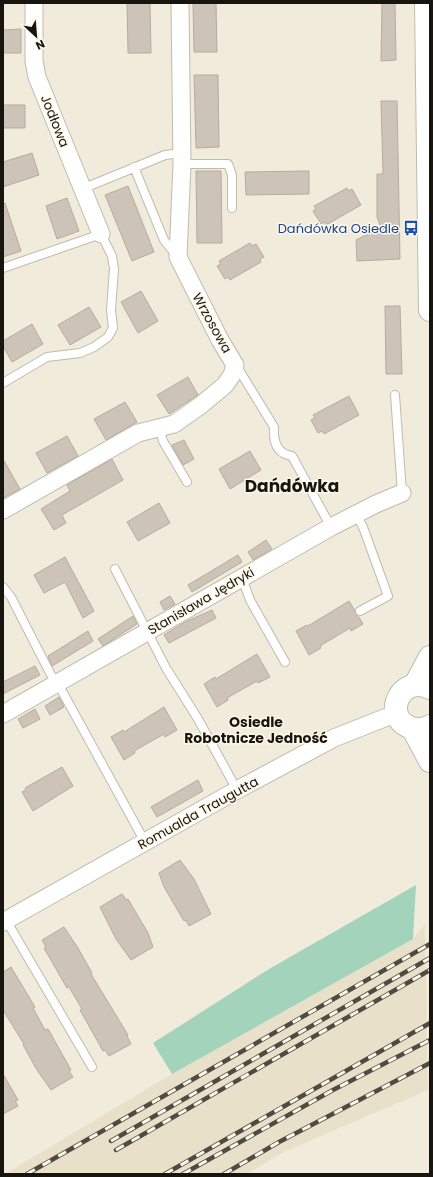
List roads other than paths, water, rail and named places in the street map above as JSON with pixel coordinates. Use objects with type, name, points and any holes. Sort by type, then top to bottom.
[{"type":"main road","points":[[426,3],[429,109],[430,310]]},
{"type":"main road","points":[[430,657],[423,687],[404,690],[397,700],[397,713],[403,723],[422,727],[430,761]]},
{"type":"street","name":"Jodłowa","points":[[34,3],[34,61],[37,76],[101,234]]},
{"type":"street","name":"Wrzosowa","points":[[3,510],[138,433],[174,424],[201,406],[225,385],[232,375],[235,364],[220,340],[178,257],[182,158],[180,3]]},
{"type":"street","name":"Stanisława Jędryki","points":[[3,714],[331,527],[402,493]]},
{"type":"street","name":"Romualda Traugutta","points":[[4,921],[237,790],[334,738],[397,713]]},
{"type":"lane","points":[[82,189],[165,154],[182,158],[228,164],[232,175],[232,208]]},
{"type":"lane","points":[[134,167],[164,240],[178,257]]},
{"type":"lane","points":[[3,268],[101,234],[112,256],[114,269],[111,310],[112,328],[108,337],[80,353],[47,357],[3,383]]},
{"type":"lane","points":[[235,364],[274,427],[273,436],[278,450],[284,455],[292,456],[331,527]]},
{"type":"lane","points":[[395,395],[402,493]]},
{"type":"lane","points":[[159,427],[163,441],[187,482]]},
{"type":"lane","points":[[356,515],[363,527],[388,596],[360,611]]},
{"type":"lane","points":[[115,569],[166,668],[198,719],[237,790]]},
{"type":"lane","points":[[242,578],[250,600],[284,662]]},
{"type":"lane","points":[[3,587],[11,598],[144,842]]},
{"type":"lane","points":[[4,921],[92,1067]]},
{"type":"railway","points":[[27,1174],[430,944]]},
{"type":"railway","points":[[111,1141],[430,958]]},
{"type":"railway","points":[[116,1150],[430,970]]},
{"type":"railway","points":[[165,1174],[430,1023]]},
{"type":"railway","points":[[183,1174],[333,1090],[430,1040]]},
{"type":"railway","points":[[224,1174],[279,1142],[430,1063]]},
{"type":"place","name":"Dańdówka Osiedle","points":[[411,228]]},
{"type":"district","name":"Dańdówka","points":[[292,486]]},
{"type":"district","name":"Osiedle Robotnicze Jedność","points":[[256,730]]}]
